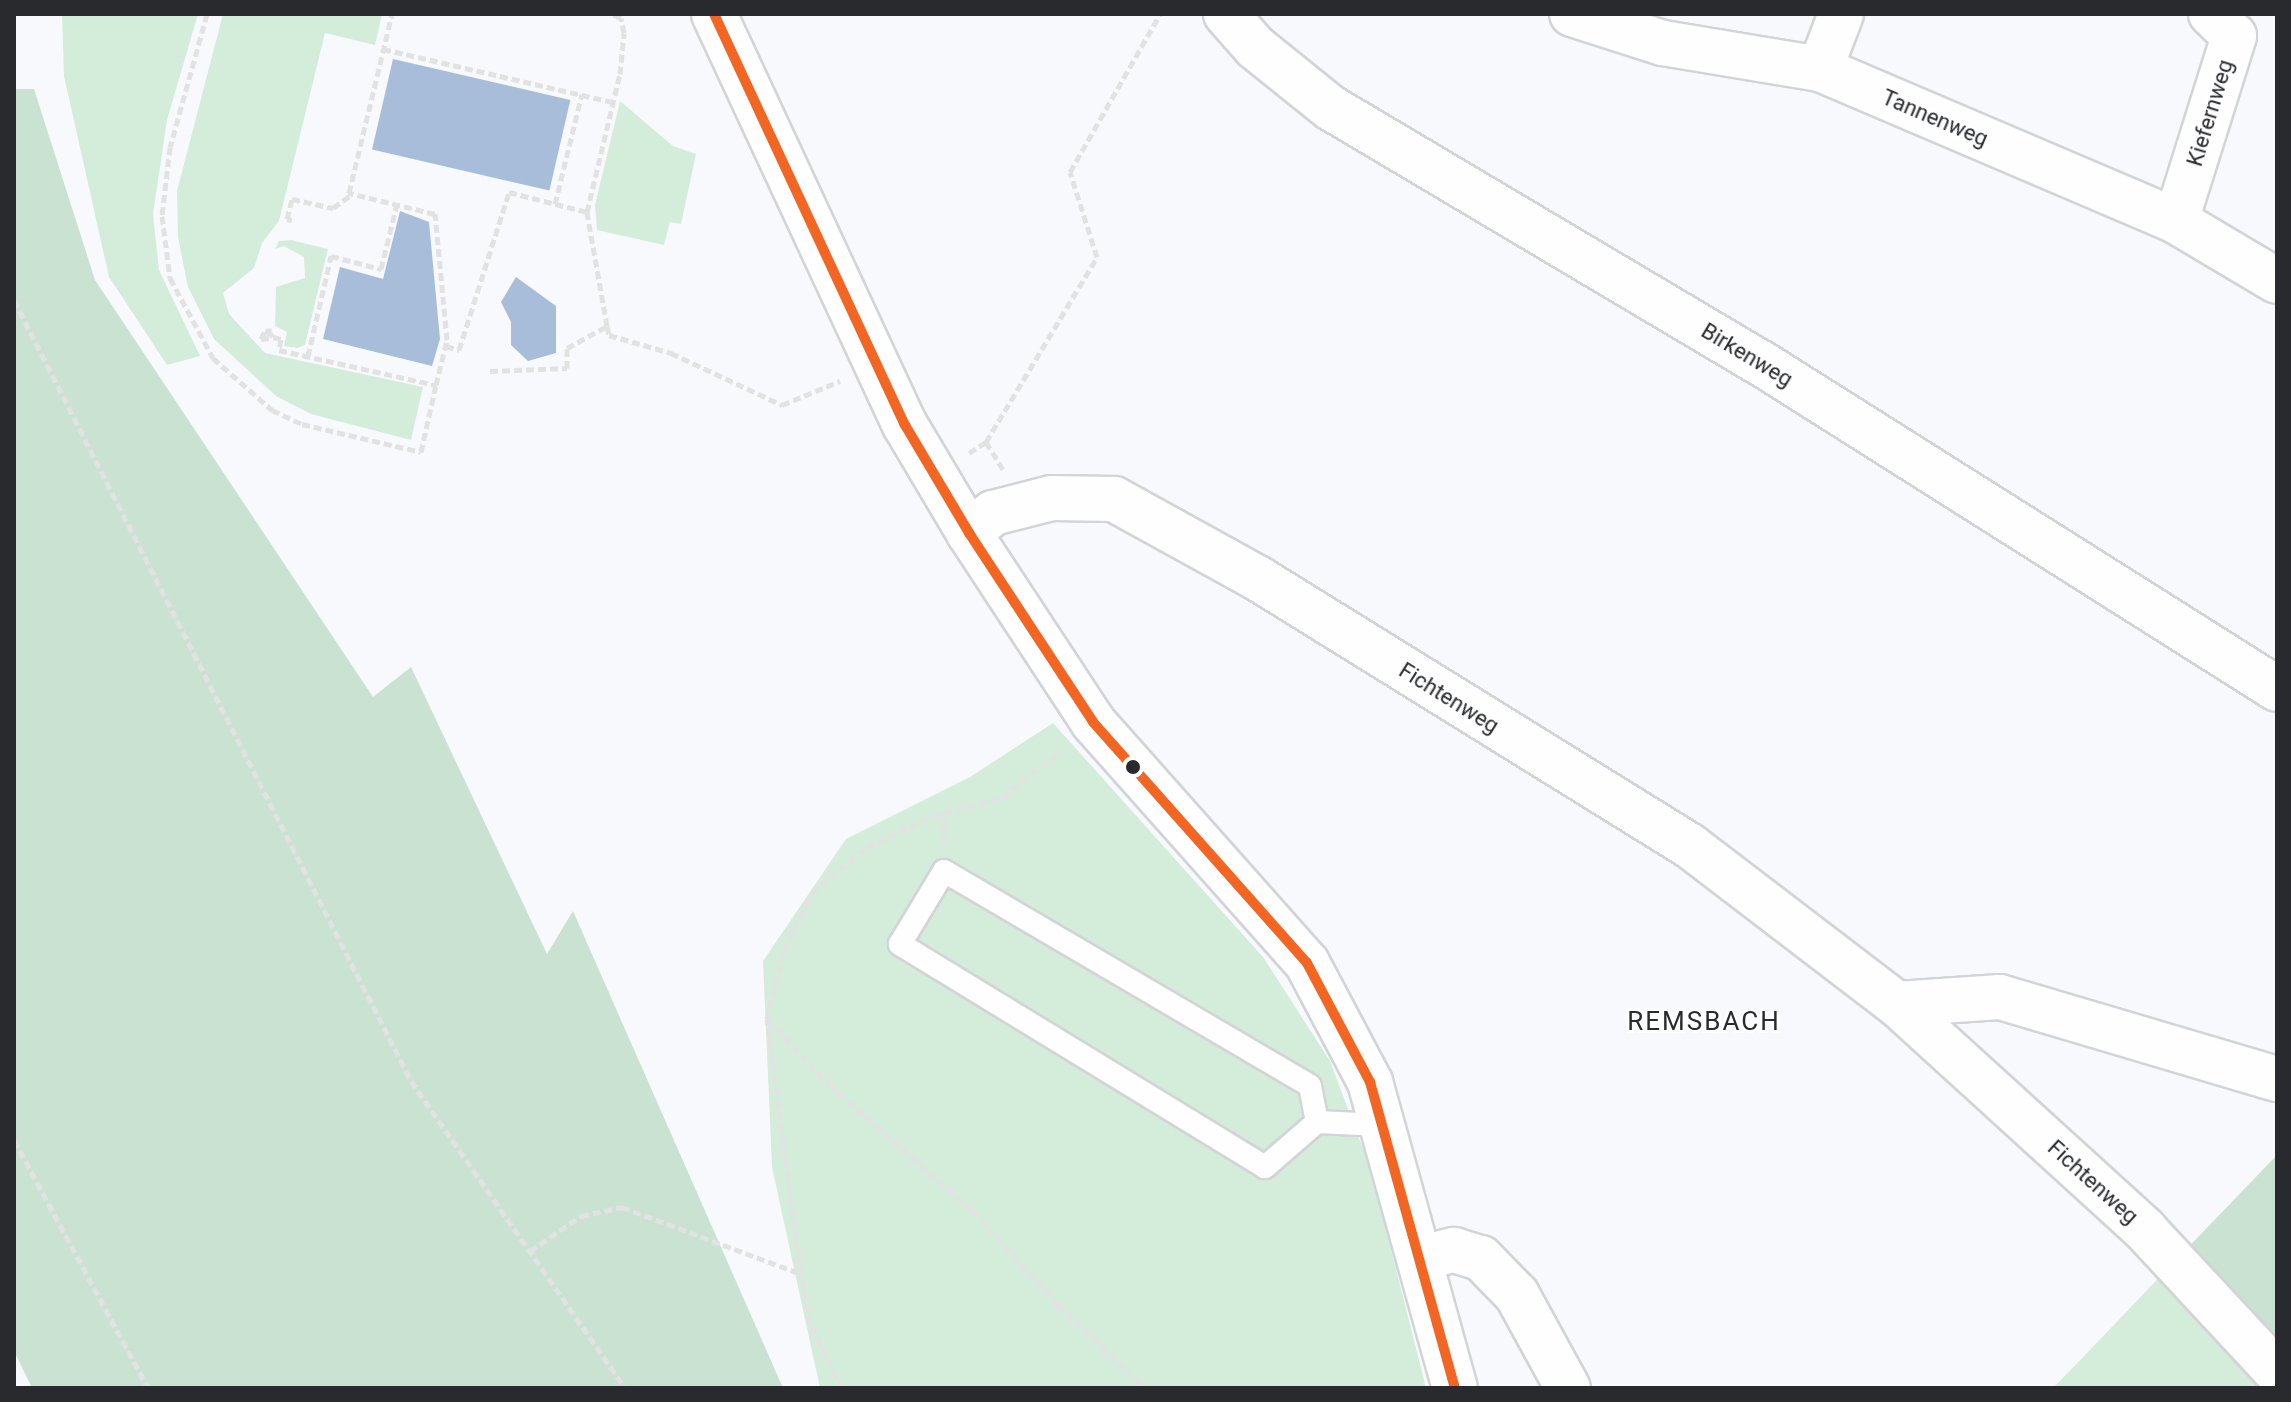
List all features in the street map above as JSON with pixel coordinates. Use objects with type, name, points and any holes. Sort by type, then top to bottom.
[{"type":"street","points":[[714,14],[877,366],[934,475],[969,533],[1093,722],[1307,963],[1370,1082],[1455,1388]]},
{"type":"street","name":"Birkenweg","points":[[1226,14],[1255,47],[1331,108],[1788,379],[2277,689]]},
{"type":"street","name":"Tannenweg","points":[[1572,14],[1663,43],[1820,69],[2176,221],[2277,281]]},
{"type":"street","points":[[1820,69],[1841,14]]},
{"type":"street","name":"Kiefernweg","points":[[2176,221],[2234,36],[2211,14]]},
{"type":"street","name":"Fichtenweg","points":[[969,533],[993,513],[1052,498],[1114,499],[1259,579],[1690,846],[1897,1004],[2145,1230],[2277,1372]]},
{"type":"street","points":[[1897,1004],[2000,997],[2277,1079]]},
{"type":"street","points":[[1421,1258],[1454,1250],[1481,1258],[1517,1295],[1568,1388]]},
{"type":"lane","points":[[1317,1122],[1310,1086],[944,871],[900,944],[1265,1167],[1317,1122],[1382,1125]]},
{"type":"path","points":[[207,14],[170,147],[162,216],[170,278],[213,358],[272,410],[302,424],[421,452],[446,346],[435,214],[352,194]]},
{"type":"path","points":[[291,213],[292,199],[333,208],[352,194],[392,14]]},
{"type":"path","points":[[612,14],[621,18],[624,33],[613,102],[587,212],[609,335],[671,353],[782,405],[877,366]]},
{"type":"path","points":[[934,475],[986,442],[1097,257],[1070,172],[1160,14]]},
{"type":"path","points":[[383,49],[613,102]]},
{"type":"path","points":[[555,204],[582,94]]},
{"type":"path","points":[[446,346],[459,350],[509,192],[587,212]]},
{"type":"path","points":[[308,356],[331,256],[381,269],[397,204]]},
{"type":"path","points":[[14,300],[411,1081],[625,1388]]},
{"type":"path","points":[[490,371],[567,368],[567,348],[607,326]]},
{"type":"path","points":[[269,330],[281,339],[279,350],[436,385]]},
{"type":"path","points":[[986,442],[1025,505]]},
{"type":"path","points":[[842,1388],[810,1323],[767,1019],[784,950],[812,893],[867,847],[933,816],[1003,797],[1093,722]]},
{"type":"path","points":[[767,1019],[830,1085],[972,1210],[1058,1305],[1145,1388]]},
{"type":"path","points":[[14,1140],[148,1388]]},
{"type":"path","points":[[530,1251],[581,1216],[622,1207],[801,1274]]},
{"type":"green space","points":[[62,14],[198,14],[167,120],[153,214],[159,270],[200,356],[167,365],[109,277],[64,76]]},
{"type":"green space","points":[[223,14],[382,14],[375,45],[325,33],[279,221],[262,243],[254,268],[223,293],[229,314],[265,353],[423,387],[411,440],[311,414],[276,396],[214,339],[188,287],[178,237],[177,191]]},
{"type":"green space","points":[[14,89],[34,89],[95,280],[373,697],[411,667],[547,954],[573,911],[783,1388],[32,1388],[14,1351]]},
{"type":"green space","points":[[620,101],[673,146],[696,154],[681,224],[670,222],[664,245],[597,230],[595,205]]},
{"type":"green space","points":[[291,240],[328,249],[305,345],[297,348],[284,346],[287,332],[275,326],[276,287],[305,278],[304,257],[284,246],[275,249],[279,241]]},
{"type":"green space","points":[[1053,723],[1263,957],[1330,1061],[1371,1170],[1426,1388],[820,1388],[772,1167],[763,961],[846,839],[970,777]]},
{"type":"green space","points":[[2277,1155],[2277,1368],[2176,1260]]},
{"type":"green space","points":[[2171,1265],[2277,1388],[2053,1388],[2089,1351]]},
{"type":"water","points":[[393,59],[570,100],[549,191],[372,150]]},
{"type":"water","points":[[400,211],[429,222],[440,339],[432,366],[323,339],[340,267],[383,279]]},
{"type":"water","points":[[516,277],[556,306],[556,353],[528,361],[511,345],[511,322],[501,302]]},
{"type":"transit line","points":[[714,14],[905,425],[969,533],[1093,722],[1307,963],[1370,1082],[1455,1388]]},
{"type":"district","name":"REMSBACH","points":[[1704,1022]]}]
